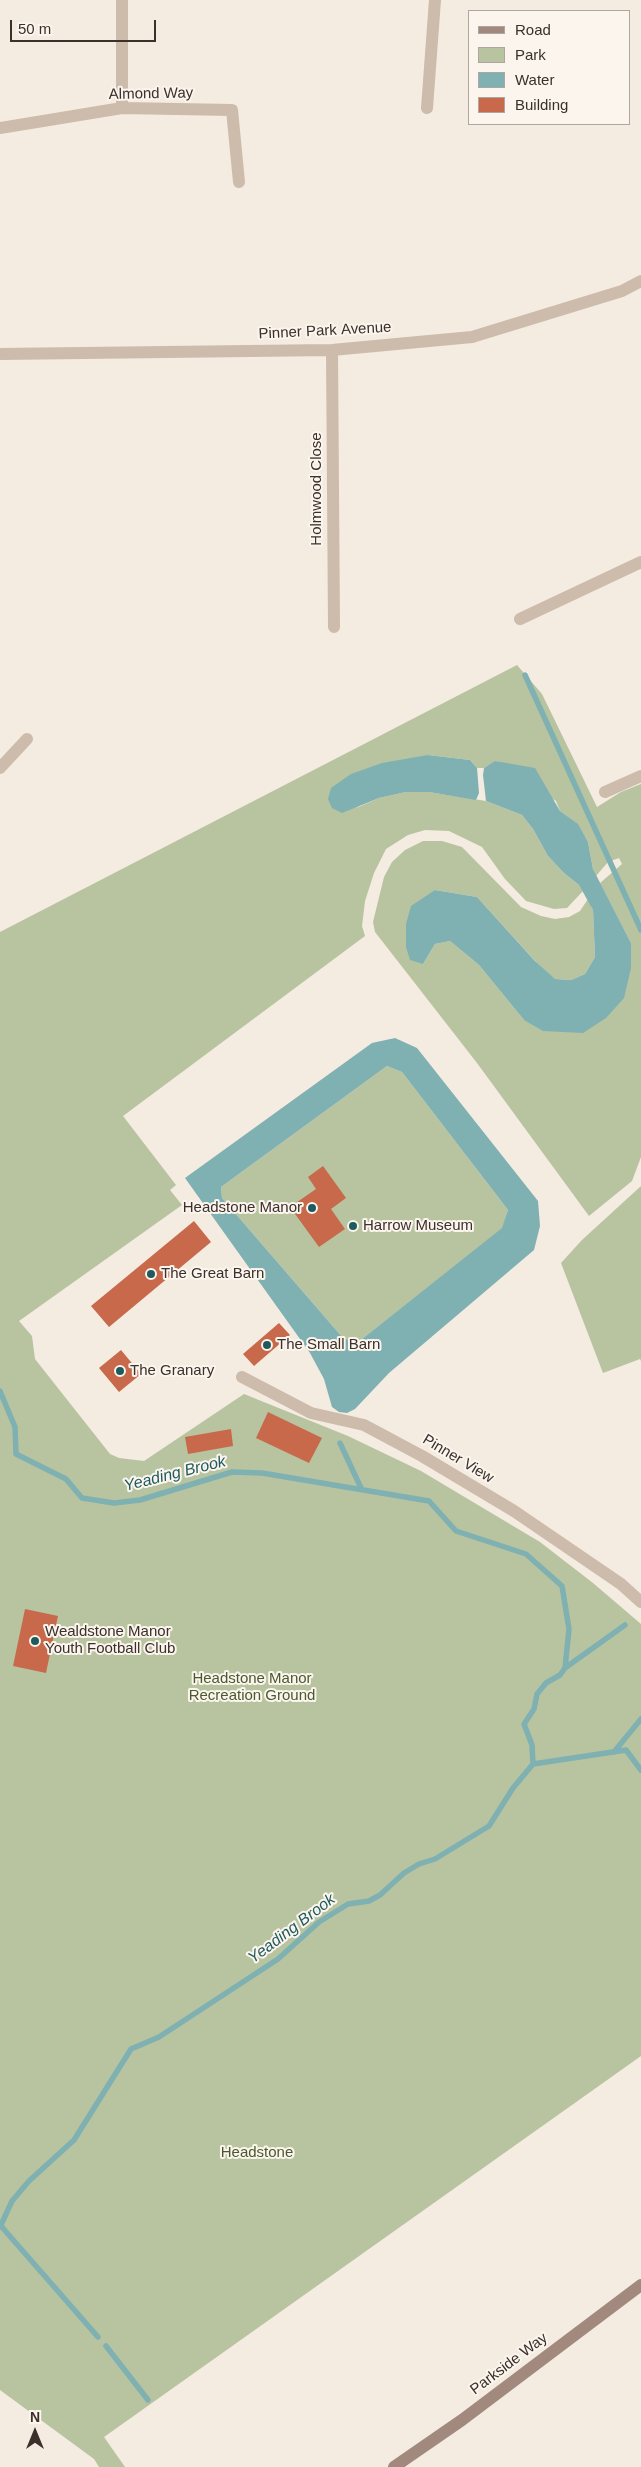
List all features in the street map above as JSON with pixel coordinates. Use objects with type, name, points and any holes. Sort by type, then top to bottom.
[{"type":"street","points":[[122,0],[122,108]]},
{"type":"street","points":[[427,108],[435,0]]},
{"type":"street","name":"Almond Way","points":[[0,128],[122,108],[232,110],[239,182]]},
{"type":"street","name":"Pinner Park Avenue","points":[[0,354],[332,350],[472,337],[622,291],[641,281]]},
{"type":"street","name":"Holmwood Close","points":[[332,350],[334,627]]},
{"type":"street","points":[[520,619],[641,562]]},
{"type":"street","points":[[0,768],[26,739]]},
{"type":"street","points":[[605,792],[641,776]]},
{"type":"street","name":"Pinner View","points":[[242,1377],[311,1413],[364,1425],[422,1456],[514,1511],[621,1584],[641,1602]]},
{"type":"street","name":"Parkside Way","points":[[394,2467],[462,2420],[641,2285]]},
{"type":"green space","points":[[517,665],[542,694],[597,807],[621,792],[641,784],[641,1157],[632,1181],[589,1216],[477,1063],[375,932],[373,922],[384,877],[392,862],[405,850],[423,841],[442,841],[462,847],[521,907],[541,916],[555,919],[569,917],[580,911],[588,899],[593,910],[595,957],[585,974],[571,980],[555,979],[548,975],[477,897],[435,890],[406,924],[423,964],[435,944],[450,941],[479,965],[524,1020],[631,943],[600,883],[622,864],[619,858],[608,862],[596,876],[588,842],[577,824],[560,811],[556,801],[496,761],[484,768],[477,768],[470,760],[428,755],[356,808],[379,798],[406,792],[429,792],[486,801],[522,815],[533,829],[548,856],[583,891],[567,908],[554,909],[526,901],[505,879],[482,847],[449,831],[425,830],[408,835],[386,849],[374,873],[365,901],[362,926],[365,936],[123,1116],[176,1185],[170,1190],[182,1205],[19,1321],[32,1336],[35,1359],[110,1454],[119,1458],[144,1461],[244,1394],[348,1436],[421,1471],[540,1542],[593,1583],[641,1624],[641,2056],[104,2437],[125,2467],[99,2467],[94,2459],[0,2390],[0,932]]},
{"type":"green space","points":[[387,1066],[402,1072],[508,1210],[503,1228],[357,1343],[343,1338],[222,1198],[221,1187]]},
{"type":"green space","points":[[641,1186],[641,1361],[640,1359],[603,1373],[561,1263],[582,1240]]},
{"type":"water","points":[[428,755],[470,760],[477,768],[479,793],[476,800],[429,792],[406,792],[379,798],[342,813],[332,808],[328,799],[331,788],[351,774],[382,763]]},
{"type":"water","points":[[495,761],[535,768],[560,811],[578,824],[588,842],[593,869],[631,943],[631,968],[624,998],[606,1018],[583,1033],[543,1031],[524,1020],[479,965],[450,941],[435,944],[423,964],[410,960],[406,947],[406,924],[411,906],[435,890],[477,897],[535,961],[555,979],[571,980],[585,974],[595,957],[593,910],[579,885],[548,856],[533,829],[522,815],[486,801],[484,768]]},
{"type":"water","points":[[395,1038],[417,1048],[538,1201],[540,1226],[534,1250],[389,1373],[355,1409],[347,1413],[339,1412],[332,1407],[324,1379],[310,1353],[185,1178],[372,1043]],"holes":[[[387,1066],[402,1072],[508,1210],[502,1228],[357,1343],[343,1338],[222,1198],[221,1187]]]},
{"type":"building","name":"Headstone Manor","points":[[323,1166],[346,1198],[331,1209],[345,1229],[319,1247],[290,1207],[316,1189],[308,1177]]},
{"type":"building","name":"The Great Barn","points":[[194,1221],[211,1242],[109,1327],[91,1306]]},
{"type":"building","name":"The Small Barn","points":[[279,1323],[290,1335],[254,1366],[243,1354]]},
{"type":"building","name":"The Granary","points":[[121,1350],[141,1374],[119,1392],[99,1368]]},
{"type":"building","points":[[268,1412],[322,1438],[309,1463],[256,1438]]},
{"type":"building","points":[[231,1429],[233,1446],[188,1454],[185,1437]]},
{"type":"building","name":"Wealdstone Manor Youth Football Club","points":[[25,1609],[58,1616],[46,1673],[13,1666]]},
{"type":"waterway","points":[[525,675],[641,930]]},
{"type":"waterway","name":"Yeading Brook","points":[[0,1391],[15,1427],[16,1454],[66,1479],[82,1498],[114,1503],[140,1500],[232,1472],[262,1473],[429,1501],[456,1531],[526,1554],[562,1586],[569,1629],[565,1668],[560,1675],[546,1683],[537,1694],[534,1709],[524,1724],[532,1745],[533,1764],[513,1788],[489,1826],[435,1859],[419,1864],[404,1873],[380,1895],[369,1901],[348,1904],[319,1922],[278,1959],[159,2037],[131,2049],[74,2140],[29,2181],[12,2201],[0,2227]]},
{"type":"waterway","name":"Yeading Brook","points":[[340,1443],[361,1488]]},
{"type":"waterway","points":[[565,1668],[625,1625]]},
{"type":"waterway","points":[[614,1752],[641,1719]]},
{"type":"waterway","points":[[533,1764],[626,1750],[641,1770]]},
{"type":"waterway","points":[[1,2226],[98,2337]]},
{"type":"waterway","points":[[106,2346],[148,2400]]},
{"type":"place","name":"Headstone Manor","points":[[312,1208]]},
{"type":"place","name":"Harrow Museum","points":[[353,1226]]},
{"type":"place","name":"The Great Barn","points":[[151,1274]]},
{"type":"place","name":"The Small Barn","points":[[267,1345]]},
{"type":"place","name":"The Granary","points":[[120,1371]]},
{"type":"place","name":"Wealdstone Manor Youth Football Club","points":[[35,1641]]},
{"type":"park label","name":"Headstone Manor Recreation Ground","points":[[252,1688]]},
{"type":"park label","name":"Headstone","points":[[257,2153]]}]
